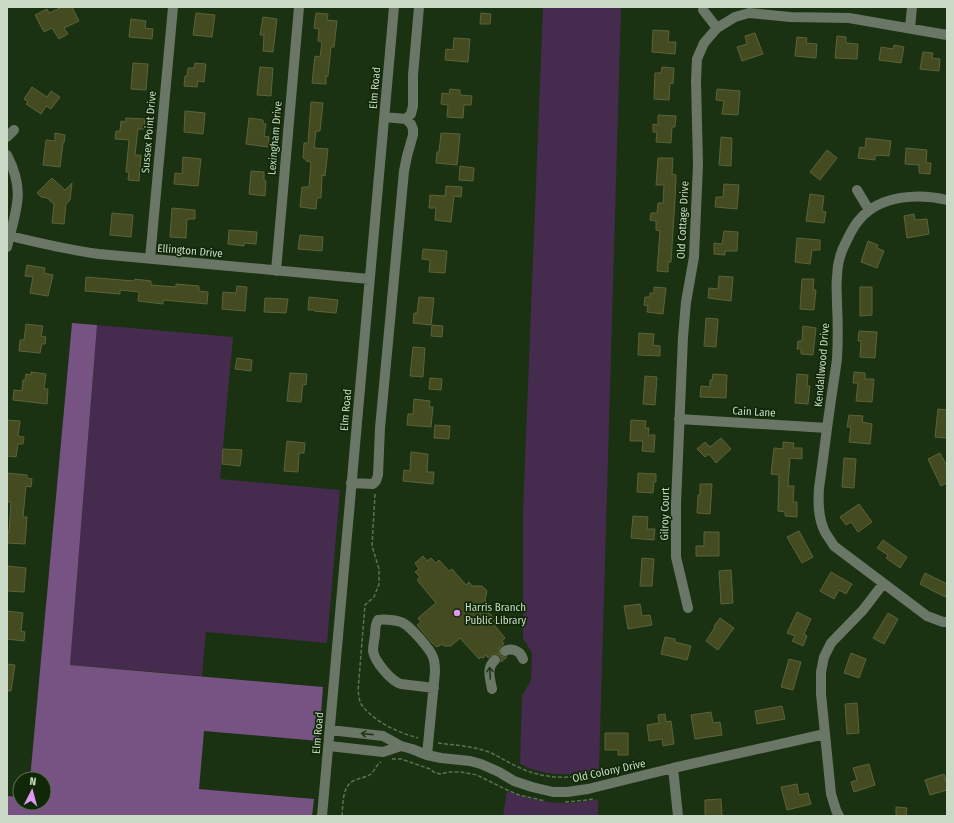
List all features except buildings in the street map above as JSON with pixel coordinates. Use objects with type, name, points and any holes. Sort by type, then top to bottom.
[{"type":"street","name":"Sussex Point Drive","points":[[150,259],[173,7]]},
{"type":"street","name":"Lexingham Drive","points":[[276,271],[299,7]]},
{"type":"street","name":"Elm Road","points":[[322,816],[394,7]]},
{"type":"street","points":[[406,119],[411,114],[413,106],[413,76],[419,7]]},
{"type":"street","points":[[910,28],[912,7]]},
{"type":"street","points":[[703,10],[717,28]]},
{"type":"street","name":"Old Cottage Drive","points":[[680,419],[683,337],[686,302],[694,257],[698,165],[696,81],[697,59],[704,43],[717,28],[734,17],[749,13],[790,17],[849,18],[947,35]]},
{"type":"street","points":[[351,483],[373,484],[378,475],[380,428],[404,171],[413,134],[411,124],[406,119],[384,117]]},
{"type":"street","points":[[7,155],[13,166],[17,179],[18,192],[16,211],[7,246]]},
{"type":"street","points":[[857,190],[870,210]]},
{"type":"street","name":"Kendallwood Drive","points":[[947,200],[935,197],[919,196],[903,197],[889,201],[870,210],[860,218],[851,231],[844,246],[839,260],[837,277],[838,330],[836,359],[818,506],[825,532],[834,546],[927,616],[947,622]]},
{"type":"street","name":"Ellington Drive","points":[[10,236],[77,251],[370,279]]},
{"type":"street","name":"Cain Lane","points":[[680,419],[827,428]]},
{"type":"street","name":"Gilroy Court","points":[[680,419],[676,504],[676,557],[688,608]]},
{"type":"street","points":[[839,816],[831,794],[821,694],[821,672],[824,657],[831,643],[863,610],[883,584]]},
{"type":"street","points":[[427,755],[434,688],[435,661],[430,652],[404,624],[397,621],[378,620],[376,624],[373,649],[374,656],[379,664],[397,683],[434,688]]},
{"type":"street","points":[[506,651],[509,649],[514,650],[521,655],[523,659]]},
{"type":"street","points":[[492,689],[489,668],[495,660]]},
{"type":"street","name":"Old Colony Drive","points":[[330,730],[383,736],[401,746],[427,755],[481,764],[514,781],[553,792],[588,789],[673,768],[825,734]]},
{"type":"street","points":[[329,746],[383,752],[401,746]]},
{"type":"street","points":[[673,768],[678,816]]},
{"type":"path","points":[[436,743],[486,751],[499,756],[515,766],[544,776],[560,778],[599,773]]},
{"type":"path","points":[[386,760],[401,759],[441,774],[448,772],[461,772],[477,775],[519,795],[542,801],[549,801]]},
{"type":"path","points":[[342,816],[345,791],[348,785],[353,780],[364,778],[372,773],[378,764],[382,762]]},
{"type":"path","points":[[561,802],[568,803],[594,798]]},
{"type":"shaded area","points":[[543,7],[621,7],[599,770],[569,774],[549,773],[520,764],[522,696],[531,680],[532,653],[523,638],[523,512]]},
{"type":"shaded area","points":[[72,323],[97,325],[70,665],[323,687],[319,741],[204,731],[199,789],[314,799],[312,816],[7,816],[7,796],[12,796],[12,811],[52,811],[52,771],[31,771]]},
{"type":"shaded area","points":[[97,325],[233,337],[220,479],[340,490],[327,643],[206,632],[202,676],[70,665]]},
{"type":"shaded area","points":[[507,791],[541,801],[563,803],[574,803],[598,799],[598,816],[503,816]]},
{"type":"place","name":"Harris Branch Public Library","points":[[457,613]]}]
